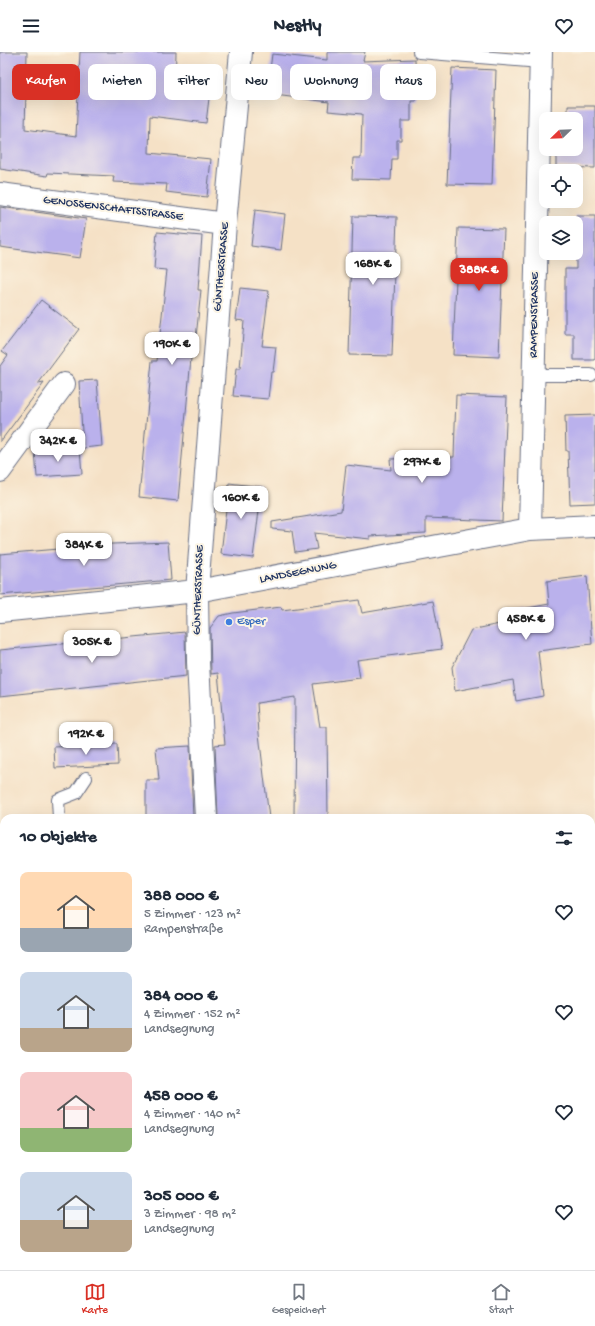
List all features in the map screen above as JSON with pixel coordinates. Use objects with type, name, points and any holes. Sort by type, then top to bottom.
[{"type":"street","name":"GÜNTHERSTRASSE","points":[[206,814],[198,662],[197,592],[225,224],[241,52]]},
{"type":"street","name":"RAMPENSTRASSE","points":[[530,529],[541,57]]},
{"type":"street","name":"GENOSSENSCHAFTSSTRASSE","points":[[0,194],[225,224]]},
{"type":"street","points":[[0,471],[64,384]]},
{"type":"street","name":"LANDSEGNUNG","points":[[0,611],[197,592],[530,529],[595,526]]},
{"type":"lane","points":[[419,52],[541,57]]},
{"type":"lane","points":[[533,376],[591,375]]},
{"type":"lane","points":[[59,814],[58,800],[76,793],[86,778]]},
{"type":"building","points":[[0,52],[27,52],[27,64],[12,64],[12,100],[26,100],[25,129],[76,136],[78,100],[80,100],[80,52],[176,52],[176,64],[164,64],[164,100],[209,100],[206,123],[150,116],[149,153],[211,159],[207,197],[166,192],[167,184],[113,182],[114,176],[48,173],[47,176],[0,169]]},
{"type":"building","points":[[327,52],[365,52],[363,61],[415,59],[415,64],[380,64],[380,100],[416,100],[411,101],[411,121],[401,121],[401,140],[397,140],[397,159],[392,159],[391,180],[352,179],[353,158],[361,158],[362,114],[328,111],[329,102],[314,100],[372,100],[372,64],[290,64],[290,97],[282,96],[282,64],[271,64],[272,54],[327,60]]},
{"type":"building","points":[[452,68],[496,70],[492,185],[447,184]]},
{"type":"building","points":[[568,106],[595,106],[595,168],[583,168],[583,164],[556,164],[556,156],[583,156],[583,112],[568,112]]},
{"type":"building","points":[[0,207],[86,219],[80,258],[0,247]]},
{"type":"building","points":[[255,210],[285,214],[281,250],[251,246]]},
{"type":"building","points":[[353,216],[397,217],[392,356],[349,355]]},
{"type":"building","points":[[583,216],[595,216],[595,360],[574,360],[574,334],[565,334],[565,269],[576,269],[576,260],[583,260]]},
{"type":"building","points":[[458,228],[504,229],[499,357],[453,355]]},
{"type":"building","points":[[157,232],[202,236],[198,290],[201,290],[195,347],[192,347],[178,501],[139,497],[152,361],[157,361],[167,270],[154,269]]},
{"type":"building","points":[[240,288],[269,291],[262,346],[276,347],[268,399],[233,396],[236,369],[240,369],[244,321],[236,320]]},
{"type":"building","points":[[41,300],[79,329],[38,384],[44,383],[0,442],[0,366],[8,355],[2,351]]},
{"type":"building","points":[[97,380],[102,446],[83,448],[79,381]]},
{"type":"building","points":[[456,395],[507,397],[502,521],[426,518],[426,533],[370,536],[370,539],[314,533],[317,549],[295,552],[292,531],[272,529],[272,522],[341,511],[346,465],[391,470],[390,459],[454,457]]},
{"type":"building","points":[[595,415],[595,503],[570,504],[565,416]]},
{"type":"building","points":[[80,449],[82,474],[37,477],[35,451]]},
{"type":"building","points":[[229,483],[262,487],[253,558],[221,554]]},
{"type":"building","points":[[168,542],[171,580],[0,595],[0,554],[58,549],[58,546]]},
{"type":"building","points":[[587,576],[592,644],[538,651],[543,696],[516,701],[513,680],[455,691],[452,667],[471,630],[504,623],[502,613],[549,604],[547,581]]},
{"type":"building","points":[[359,600],[362,613],[433,601],[442,649],[357,660],[360,678],[313,684],[320,727],[327,727],[328,814],[294,814],[295,697],[257,703],[259,734],[269,814],[218,814],[215,745],[225,744],[218,673],[211,674],[210,628],[219,616],[281,607],[282,610]]},
{"type":"building","points":[[185,632],[186,676],[0,696],[0,650]]},
{"type":"building","points":[[117,744],[118,765],[55,768],[54,747]]},
{"type":"building","points":[[190,746],[193,814],[146,814],[146,780],[159,780],[156,748]]},
{"type":"place","name":"Esper","points":[[229,622]]}]
